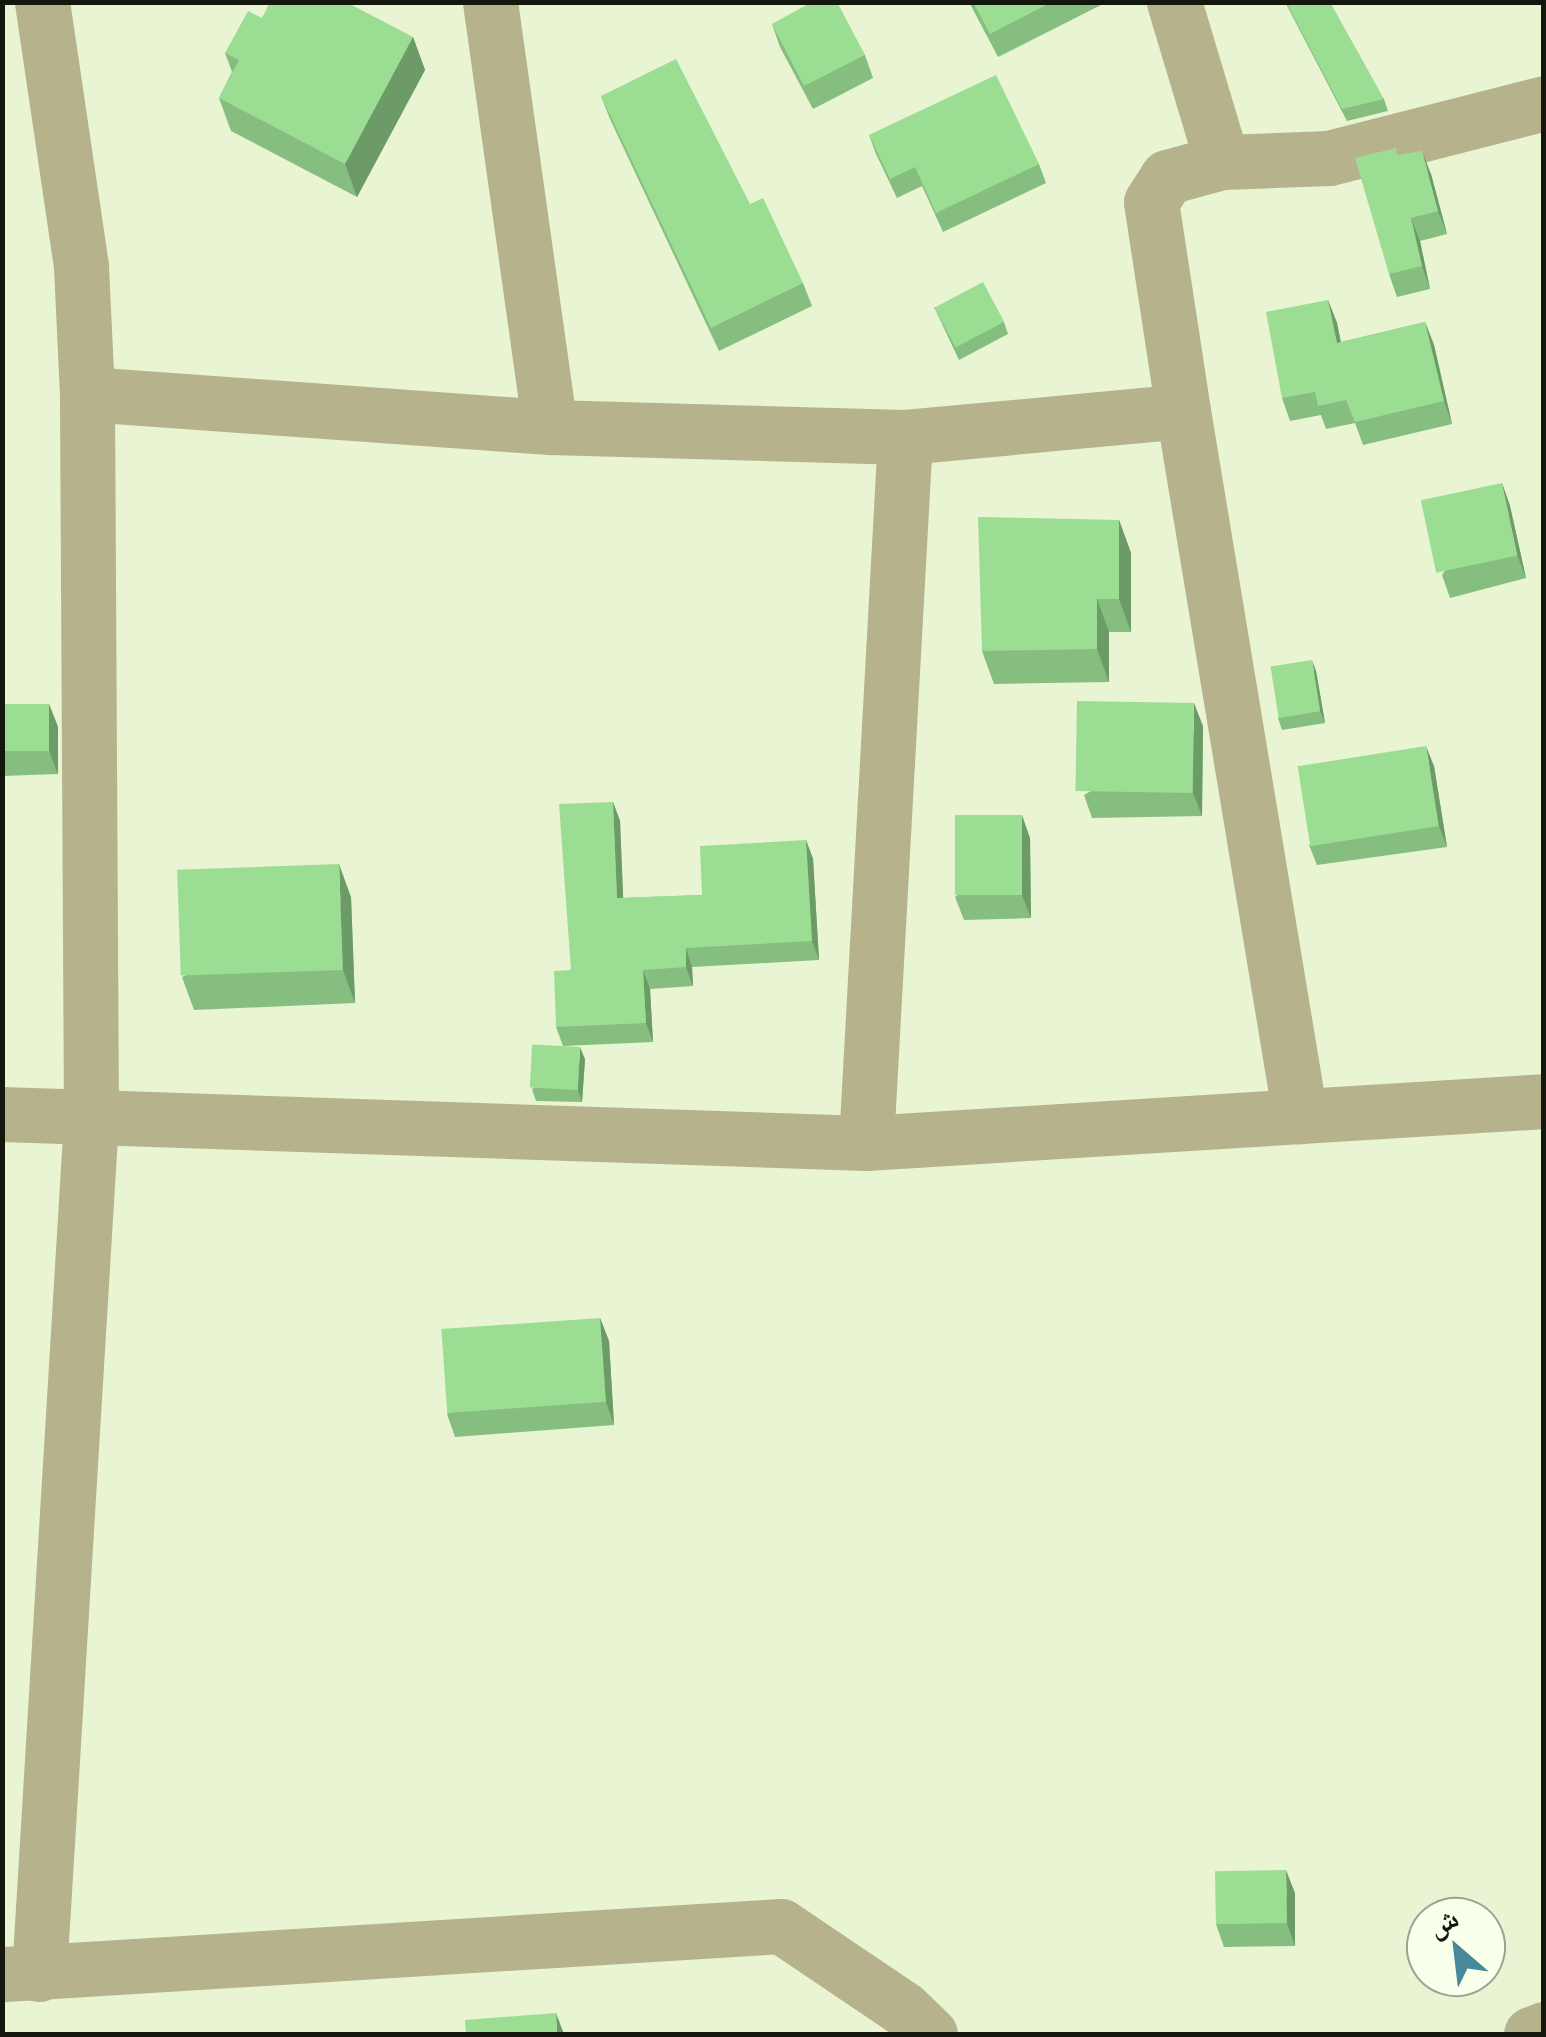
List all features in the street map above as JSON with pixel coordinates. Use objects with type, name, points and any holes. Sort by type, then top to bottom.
[{"type":"street","points":[[42,2],[81,266],[87,394],[92,1118],[21,1974],[781,1926],[904,2009],[930,2034]]},
{"type":"street","points":[[490,2],[550,428]]},
{"type":"street","points":[[1174,2],[1222,162]]},
{"type":"street","points":[[1300,1116],[1151,202],[1167,177],[1222,162],[1329,158],[1544,102]]},
{"type":"street","points":[[87,394],[550,428],[906,436],[1182,410]]},
{"type":"street","points":[[866,1143],[906,436]]},
{"type":"street","points":[[2,1114],[866,1143],[1544,1101]]},
{"type":"street","points":[[1530,2034],[1544,2029]]},
{"type":"building","points":[[270,2],[346,2],[413,37],[345,164],[219,98],[239,60],[225,53],[248,11],[262,18]]},
{"type":"building","points":[[812,2],[837,2],[865,55],[804,86],[772,24]]},
{"type":"building","points":[[973,2],[1052,2],[990,34]]},
{"type":"building","points":[[1286,2],[1330,2],[1384,99],[1342,109]]},
{"type":"building","points":[[676,59],[750,204],[763,198],[803,283],[711,328],[601,96]]},
{"type":"building","points":[[996,75],[1039,164],[936,213],[915,167],[890,179],[869,135]]},
{"type":"building","points":[[1396,148],[1397,155],[1422,151],[1438,211],[1411,218],[1422,266],[1389,274],[1355,158]]},
{"type":"building","points":[[983,282],[1004,322],[956,348],[934,308]]},
{"type":"building","points":[[1328,300],[1337,343],[1425,322],[1444,401],[1355,422],[1346,400],[1318,406],[1315,392],[1282,398],[1266,312]]},
{"type":"building","points":[[1502,483],[1517,555],[1436,573],[1421,500]]},
{"type":"building","points":[[978,517],[1119,520],[1119,599],[1097,599],[1097,649],[982,651]]},
{"type":"building","points":[[1312,660],[1320,711],[1279,718],[1271,667]]},
{"type":"building","points":[[1077,701],[1194,703],[1192,793],[1075,791]]},
{"type":"building","points":[[2,704],[49,704],[49,751],[2,751]]},
{"type":"building","points":[[1426,746],[1439,826],[1310,846],[1298,766]]},
{"type":"building","points":[[613,802],[617,898],[702,895],[700,846],[806,840],[812,941],[686,948],[686,967],[643,970],[646,1023],[556,1027],[554,971],[571,970],[559,804]]},
{"type":"building","points":[[955,815],[1022,815],[1022,895],[955,895]]},
{"type":"building","points":[[339,864],[343,970],[181,976],[177,870]]},
{"type":"building","points":[[532,1044],[580,1047],[578,1090],[530,1087]]},
{"type":"building","points":[[600,1318],[606,1402],[447,1413],[441,1329]]},
{"type":"building","points":[[1286,1870],[1287,1923],[1216,1924],[1215,1871]]},
{"type":"building","points":[[556,2013],[557,2034],[466,2034],[465,2020]]}]
